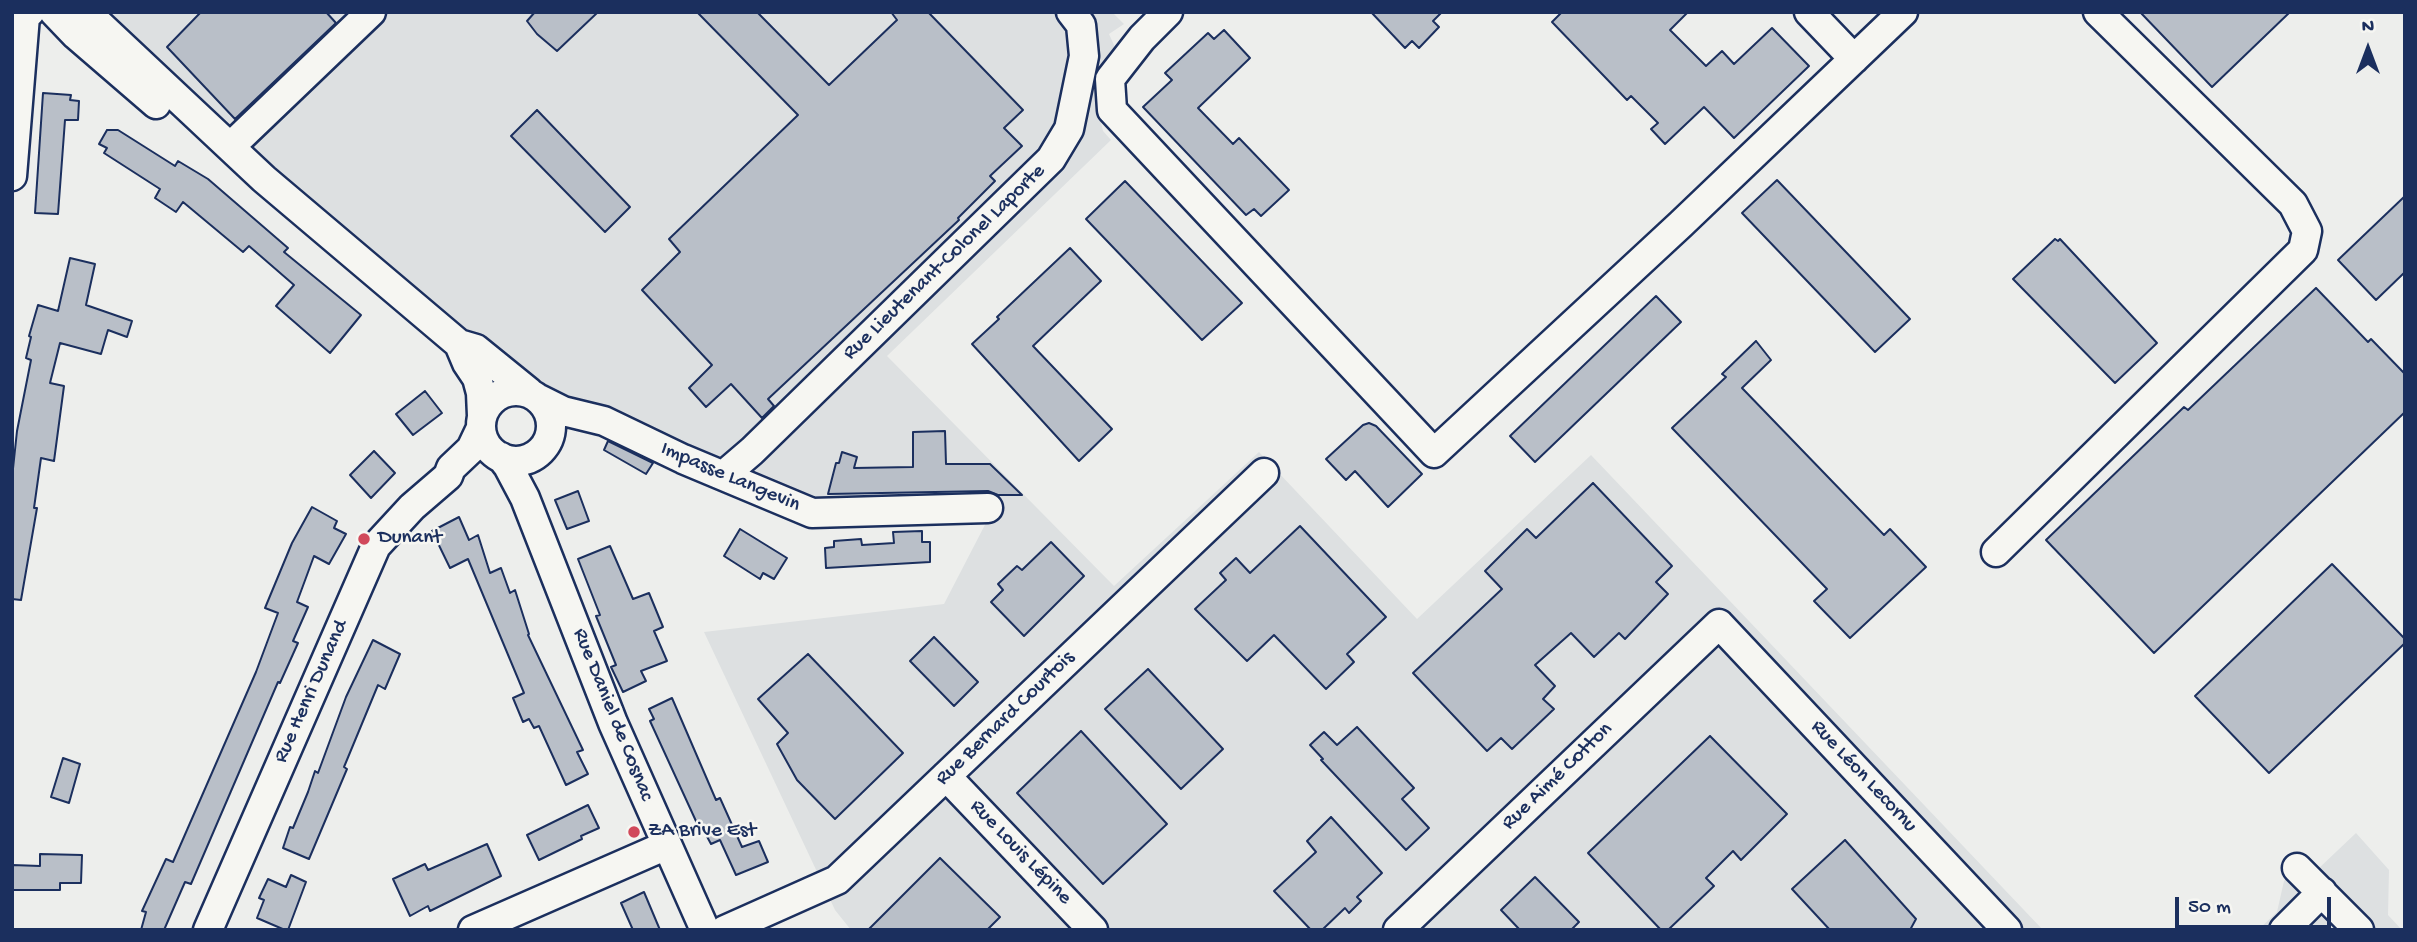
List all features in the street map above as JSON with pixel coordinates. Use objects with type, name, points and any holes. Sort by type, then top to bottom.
[{"type":"street","points":[[54,12],[76,35],[186,129],[264,179]]},
{"type":"street","points":[[71,12],[170,106],[199,118]]},
{"type":"street","points":[[86,12],[264,179],[459,344],[476,349],[547,408],[551,420],[545,446],[530,475],[525,498]]},
{"type":"street","points":[[230,147],[371,12]]},
{"type":"street","name":"Rue Lieutenant-Colonel Laporte","points":[[724,475],[752,452],[1051,159],[1069,129],[1084,57],[1081,25],[1071,12]]},
{"type":"street","points":[[1168,12],[1142,38],[1110,79],[1112,110],[1434,453],[1903,12]]},
{"type":"street","points":[[1810,12],[1854,59]]},
{"type":"street","points":[[1996,552],[2303,250],[2307,231],[2293,204],[2098,12]]},
{"type":"street","points":[[12,176],[22,14]]},
{"type":"street","points":[[459,344],[477,378],[481,393],[484,440],[499,456],[519,461],[531,458],[572,428],[604,421]]},
{"type":"street","points":[[481,422],[488,405],[504,392],[517,390],[534,396]]},
{"type":"street","name":"Impasse Langevin","points":[[534,396],[563,411],[604,421],[683,459],[813,513],[988,509]]},
{"type":"street","name":"Rue Henri Dunand","points":[[208,930],[376,546],[412,508],[448,476],[451,468],[471,449],[481,422]]},
{"type":"street","name":"Rue Henri Dunand","points":[[448,476],[458,476],[499,456]]},
{"type":"street","name":"Rue Daniel de Cosnac","points":[[499,456],[508,466],[525,498],[613,723],[705,930]]},
{"type":"street","name":"Rue Bernard Courtois","points":[[725,930],[837,880],[1264,472]]},
{"type":"street","name":"Rue Léon Lecornu","points":[[1719,624],[2005,929]]},
{"type":"street","name":"Rue Aimé Cotton","points":[[1398,930],[1719,624]]},
{"type":"street","name":"Rue Louis Lépine","points":[[946,776],[1093,930]]},
{"type":"street","points":[[473,930],[667,845]]},
{"type":"street","points":[[2297,868],[2359,930]]},
{"type":"street","points":[[2284,930],[2322,892]]},
{"type":"shaded area","points":[[43,12],[1112,12],[1124,24],[1109,34],[1118,54],[1098,91],[1103,131],[1111,140],[887,356],[1114,586],[1259,452],[1417,619],[1591,455],[2043,930],[851,930],[835,910],[704,632],[944,604],[989,517],[818,523],[542,395],[53,24]]},
{"type":"shaded area","points":[[2356,833],[2389,870],[2388,915],[2402,930],[2258,930],[2277,912],[2284,881],[2307,858],[2318,869]]},
{"type":"building","points":[[201,12],[326,12],[336,23],[235,119],[167,47]]},
{"type":"building","points":[[535,12],[598,12],[557,51],[537,34],[527,21]]},
{"type":"building","points":[[697,12],[757,12],[829,85],[897,20],[891,12],[928,12],[1023,110],[1004,128],[1022,146],[990,176],[995,181],[959,220],[768,399],[774,406],[762,418],[731,384],[706,407],[689,388],[712,365],[642,290],[680,252],[669,239],[798,115]]},
{"type":"building","points":[[1371,12],[1442,12],[1433,21],[1439,27],[1419,48],[1412,41],[1405,48]]},
{"type":"building","points":[[1562,12],[1688,12],[1670,30],[1706,66],[1722,51],[1734,64],[1772,28],[1809,66],[1734,138],[1704,107],[1665,144],[1651,129],[1658,123],[1631,96],[1627,100],[1552,22]]},
{"type":"building","points":[[2140,12],[2290,12],[2212,87]]},
{"type":"building","points":[[1224,30],[1250,58],[1198,108],[1233,144],[1239,138],[1289,190],[1261,216],[1254,209],[1246,215],[1143,107],[1172,80],[1165,73],[1208,33],[1214,39]]},
{"type":"building","points":[[43,93],[71,95],[70,100],[79,101],[78,120],[65,120],[58,214],[35,213]]},
{"type":"building","points":[[537,110],[630,207],[605,232],[511,136]]},
{"type":"building","points":[[107,130],[118,130],[175,166],[178,161],[208,179],[288,248],[284,252],[361,315],[330,353],[276,306],[294,285],[249,246],[243,252],[183,202],[176,212],[155,198],[160,189],[104,153],[107,148],[99,144]]},
{"type":"building","points":[[1777,180],[1910,319],[1875,352],[1742,213]]},
{"type":"building","points":[[1125,181],[1242,303],[1202,340],[1086,219]]},
{"type":"building","points":[[2405,196],[2405,272],[2376,300],[2338,260]]},
{"type":"building","points":[[2055,239],[2060,239],[2157,343],[2115,383],[2013,279]]},
{"type":"building","points":[[1070,248],[1101,281],[1033,346],[1112,429],[1079,461],[972,344]]},
{"type":"building","points":[[70,258],[95,264],[86,305],[132,321],[127,337],[108,330],[101,354],[60,343],[50,383],[64,386],[54,461],[41,458],[34,508],[37,508],[21,600],[12,599],[12,478],[17,431],[31,360],[26,358],[31,337],[29,336],[38,305],[58,311]]},
{"type":"building","points":[[2316,288],[2368,342],[2371,339],[2405,374],[2405,412],[2154,653],[2046,540],[2184,407],[2188,410]]},
{"type":"building","points":[[1656,296],[1681,322],[1535,462],[1510,436]]},
{"type":"building","points":[[1756,341],[1771,360],[1742,388],[1884,535],[1890,529],[1926,567],[1850,638],[1814,601],[1827,589],[1672,428],[1726,377],[1722,374]]},
{"type":"building","points":[[425,391],[442,413],[413,435],[396,414]]},
{"type":"building","points":[[1369,423],[1376,426],[1422,474],[1388,507],[1355,471],[1346,480],[1326,459],[1363,425]]},
{"type":"building","points":[[945,431],[946,464],[990,464],[1022,495],[998,495],[988,491],[828,494],[836,463],[839,463],[842,452],[857,457],[854,468],[913,467],[913,432]]},
{"type":"building","points":[[608,441],[653,463],[646,474],[604,450]]},
{"type":"building","points":[[374,451],[395,473],[371,498],[350,475]]},
{"type":"building","points":[[1593,483],[1672,566],[1656,582],[1668,594],[1625,639],[1619,633],[1594,657],[1571,633],[1535,665],[1555,686],[1543,699],[1554,709],[1512,749],[1501,738],[1487,751],[1413,673],[1502,589],[1485,571],[1527,529],[1536,538]]},
{"type":"building","points":[[578,491],[589,521],[567,529],[555,500]]},
{"type":"building","points":[[312,507],[337,521],[334,528],[346,534],[329,564],[314,556],[297,602],[308,607],[293,641],[298,643],[280,683],[278,682],[191,884],[185,882],[164,930],[141,930],[146,912],[142,911],[166,859],[173,862],[256,672],[278,613],[265,608],[292,543]]},
{"type":"building","points":[[459,517],[469,540],[478,535],[490,573],[501,568],[510,593],[515,590],[528,635],[583,750],[577,752],[588,774],[566,785],[539,726],[534,728],[529,719],[523,722],[513,698],[524,693],[468,559],[450,568],[432,531]]},
{"type":"building","points":[[1300,526],[1386,617],[1347,654],[1354,662],[1326,689],[1274,635],[1247,661],[1195,609],[1226,580],[1220,573],[1236,558],[1250,573]]},
{"type":"building","points":[[740,529],[787,558],[774,579],[763,573],[760,579],[724,556]]},
{"type":"building","points":[[922,531],[922,542],[930,542],[930,562],[826,568],[825,548],[834,547],[834,541],[861,539],[862,545],[894,543],[893,532]]},
{"type":"building","points":[[1051,542],[1084,576],[1024,636],[991,602],[1003,590],[998,584],[1017,566],[1022,570]]},
{"type":"building","points":[[610,546],[633,599],[649,593],[663,627],[654,631],[667,661],[641,671],[646,681],[623,692],[611,667],[616,665],[596,616],[600,615],[578,559]]},
{"type":"building","points":[[2332,564],[2405,639],[2405,643],[2269,773],[2195,696]]},
{"type":"building","points":[[934,637],[978,682],[954,706],[910,661]]},
{"type":"building","points":[[373,640],[400,654],[385,689],[378,685],[344,767],[347,769],[309,859],[283,848],[315,771],[318,773],[346,697]]},
{"type":"building","points":[[808,654],[903,753],[835,819],[797,780],[777,744],[788,733],[758,699]]},
{"type":"building","points":[[1148,669],[1223,749],[1181,789],[1105,709]]},
{"type":"building","points":[[672,698],[716,800],[720,798],[742,847],[759,841],[768,862],[736,875],[720,840],[711,844],[704,831],[701,832],[650,721],[654,719],[649,709]]},
{"type":"building","points":[[1357,727],[1414,788],[1402,799],[1429,828],[1406,850],[1310,745],[1324,732],[1337,745]]},
{"type":"building","points":[[1081,731],[1167,824],[1103,884],[1017,793]]},
{"type":"building","points":[[1710,736],[1787,814],[1741,860],[1733,851],[1706,878],[1714,886],[1668,930],[1661,930],[1588,853]]},
{"type":"building","points":[[63,758],[80,764],[69,803],[51,797]]},
{"type":"building","points":[[588,805],[599,828],[539,860],[527,835]]},
{"type":"building","points":[[1331,817],[1382,873],[1357,897],[1361,901],[1349,913],[1345,908],[1322,930],[1311,930],[1274,891],[1316,852],[1307,841]]},
{"type":"building","points":[[1845,840],[1916,919],[1910,930],[1830,930],[1792,889]]},
{"type":"building","points":[[487,844],[501,876],[430,911],[428,906],[410,916],[393,879],[425,864],[428,870]]},
{"type":"building","points":[[40,854],[82,855],[81,883],[60,883],[60,890],[12,890],[12,865],[40,866]]},
{"type":"building","points":[[940,858],[1000,917],[987,930],[868,930]]},
{"type":"building","points":[[291,875],[306,882],[288,930],[285,930],[257,918],[264,900],[259,898],[268,879],[286,887]]},
{"type":"building","points":[[1535,877],[1579,922],[1571,930],[1520,930],[1501,910]]},
{"type":"building","points":[[644,892],[660,930],[633,930],[621,903]]},
{"type":"place","name":"Dunant","points":[[364,539]]},
{"type":"place","name":"ZA Brive Est","points":[[634,832]]}]
